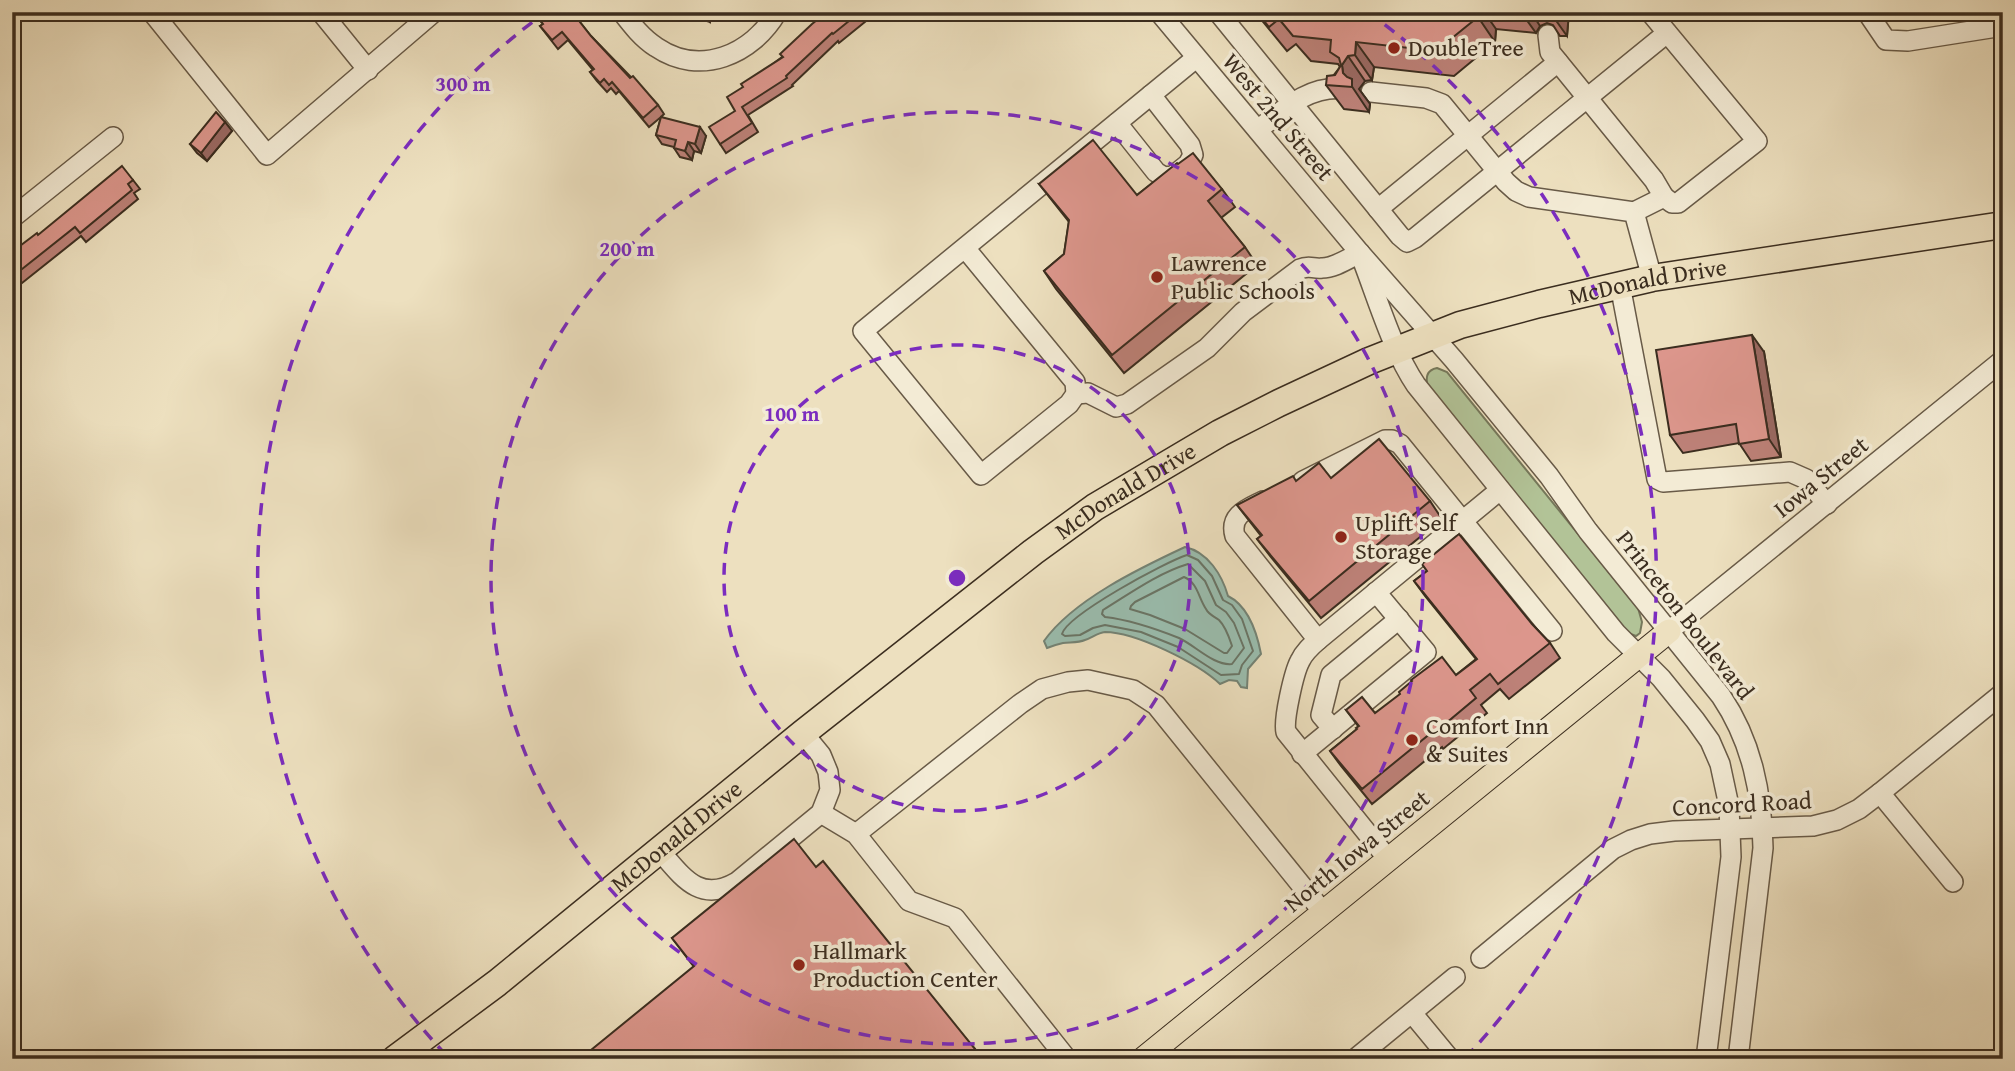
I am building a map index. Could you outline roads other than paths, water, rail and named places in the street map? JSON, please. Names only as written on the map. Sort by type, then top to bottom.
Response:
[{"type":"highway","name":"McDonald Drive","points":[[396,1059],[497,983],[803,733],[1033,552],[1095,507],[1220,433],[1279,403],[1398,350],[1460,326],[1539,304],[1652,278],[2003,225]]},
{"type":"main road","name":"North Iowa Street","points":[[1143,1059],[1669,631]]},
{"type":"street","points":[[152,12],[267,155],[433,12]]},
{"type":"street","points":[[321,12],[368,70]]},
{"type":"street","points":[[622,12],[638,33],[657,48],[698,70],[748,46],[759,37],[777,12]]},
{"type":"street","name":"West 2nd Street","points":[[1159,12],[1360,253],[1434,336]]},
{"type":"street","points":[[1218,12],[1407,242],[1667,33]]},
{"type":"street","points":[[1548,34],[1550,52],[1654,180],[1664,197],[1672,203],[1678,203],[1757,141],[1650,12]]},
{"type":"street","points":[[1867,12],[1886,40],[1908,41],[2003,26]]},
{"type":"street","points":[[965,248],[1074,382],[1076,394],[1069,404],[981,475],[863,331],[1196,58]]},
{"type":"street","points":[[1378,209],[1558,62]]},
{"type":"street","points":[[1258,130],[1292,103],[1315,91],[1346,89]]},
{"type":"street","points":[[1371,92],[1426,98],[1442,104],[1497,171],[1516,191],[1529,197],[1634,212],[1664,197]]},
{"type":"street","points":[[1117,123],[1156,172],[1164,177],[1173,176],[1188,164],[1192,155],[1190,145],[1151,95]]},
{"type":"street","points":[[12,218],[113,137]]},
{"type":"street","points":[[1634,212],[1652,278]]},
{"type":"street","points":[[1076,394],[1088,393],[1116,407],[1127,404],[1208,348],[1243,312],[1300,269],[1308,266],[1322,268],[1360,253]]},
{"type":"street","name":"West 2nd Street","points":[[1360,253],[1398,350]]},
{"type":"street","points":[[1620,285],[1657,479],[1663,482],[1790,472],[1806,479],[1827,503]]},
{"type":"street","name":"Princeton Boulevard","points":[[1434,336],[1549,476],[1588,531],[1721,696],[1742,732],[1757,781],[1763,829],[1761,874],[1738,1059]]},
{"type":"street","points":[[1398,350],[1410,376],[1428,402],[1616,633],[1661,678],[1695,720],[1710,741],[1720,764],[1726,785],[1732,830],[1731,857],[1706,1059]]},
{"type":"street","name":"Iowa Street","points":[[1669,631],[2003,360]]},
{"type":"street","points":[[1318,640],[1235,536],[1234,520],[1247,509],[1385,440],[1400,444],[1552,631]]},
{"type":"street","points":[[1388,859],[1286,732],[1285,720],[1300,660],[1318,640],[1500,490]]},
{"type":"street","points":[[1302,754],[1426,652],[1376,592]]},
{"type":"street","points":[[1333,729],[1321,715],[1331,674],[1399,619]]},
{"type":"street","points":[[856,834],[1042,689],[1088,680],[1133,690],[1156,705],[1323,912]]},
{"type":"street","name":"Concord Road","points":[[1481,958],[1613,849],[1630,840],[1674,831],[1813,826],[1837,820],[1859,809],[2003,692]]},
{"type":"street","points":[[659,850],[682,876],[695,886],[723,890],[737,882],[821,813],[830,790],[828,772],[821,755],[803,733]]},
{"type":"street","points":[[1880,793],[1953,882]]},
{"type":"street","points":[[821,813],[856,834],[909,901],[956,918],[1067,1059]]},
{"type":"street","points":[[1355,1059],[1455,977]]},
{"type":"street","points":[[1412,1013],[1450,1059]]},
{"type":"water","points":[[1185,547],[1207,559],[1222,580],[1228,596],[1241,606],[1250,621],[1261,654],[1248,669],[1247,688],[1241,687],[1237,681],[1229,680],[1220,684],[1197,667],[1166,650],[1118,633],[1105,632],[1082,641],[1047,648],[1044,641],[1089,599],[1128,575]]},
{"type":"place","name":"DoubleTree","points":[[1394,48]]},
{"type":"place","name":"Lawrence Public Schools","points":[[1157,277]]},
{"type":"place","name":"Uplift Self Storage","points":[[1341,537]]},
{"type":"place","name":"Comfort Inn & Suites","points":[[1412,740]]},
{"type":"place","name":"Hallmark Production Center","points":[[799,965]]}]
